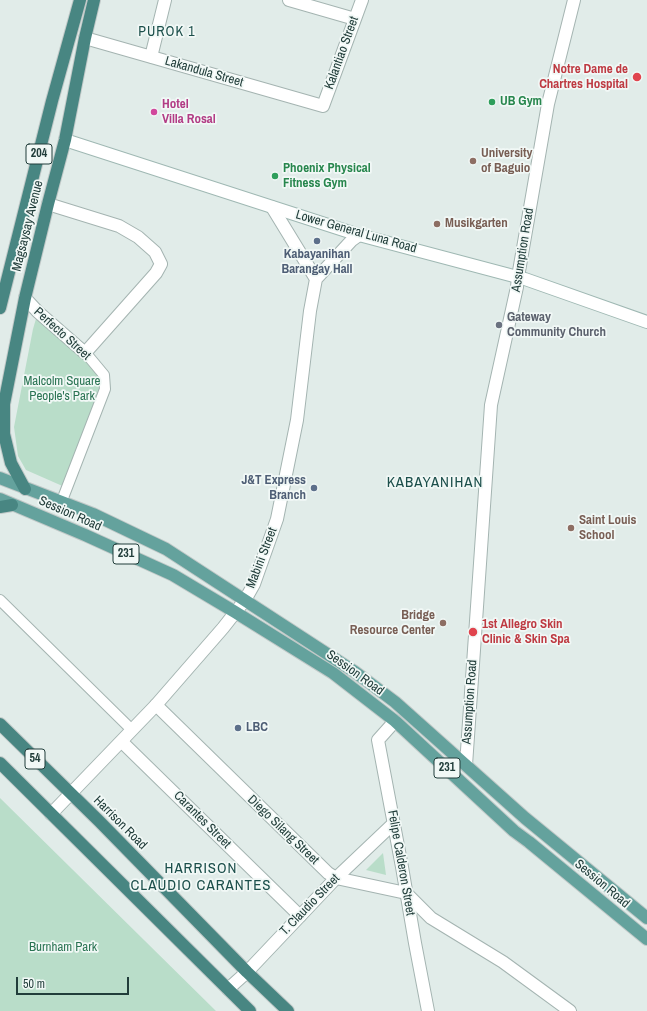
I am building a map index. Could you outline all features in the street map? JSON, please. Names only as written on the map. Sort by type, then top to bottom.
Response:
[{"type":"highway","name":"Magsaysay Avenue","points":[[0,308],[50,109],[80,0]]},
{"type":"highway","name":"Magsaysay Avenue","points":[[25,489],[9,455],[4,434],[2,408],[25,298],[65,140],[94,0]]},
{"type":"highway","points":[[0,507],[12,505]]},
{"type":"highway","name":"Harrison Road","points":[[0,724],[247,972],[288,1011]]},
{"type":"highway","name":"54","points":[[0,763],[250,1011]]},
{"type":"main road","name":"Session Road","points":[[0,478],[61,503],[93,514],[166,549],[355,672],[395,702],[525,818],[647,918]]},
{"type":"main road","name":"Session Road","points":[[0,499],[85,535],[172,575],[333,673],[395,721],[514,831],[647,939]]},
{"type":"street","points":[[152,57],[165,0]]},
{"type":"street","points":[[289,0],[354,19]]},
{"type":"street","name":"Kalantiao Street","points":[[323,106],[362,0]]},
{"type":"street","name":"Assumption Road","points":[[466,765],[491,405],[517,287],[522,278],[548,104],[574,0]]},
{"type":"street","name":"Lakandula Street","points":[[85,38],[323,106]]},
{"type":"street","name":"Lower General Luna Road","points":[[65,140],[359,235],[522,278],[647,322]]},
{"type":"street","points":[[48,204],[119,226],[138,237],[155,252],[161,264],[156,273],[85,353]]},
{"type":"street","points":[[272,207],[316,279],[352,240],[359,235]]},
{"type":"street","name":"Mabini Street","points":[[51,814],[156,705],[245,600],[254,584],[277,519],[297,417],[310,311],[316,279]]},
{"type":"street","name":"Perfecto Street","points":[[25,298],[38,312],[90,357],[104,375],[105,389],[61,503]]},
{"type":"street","points":[[0,514],[12,505]]},
{"type":"street","points":[[0,600],[132,730]]},
{"type":"street","name":"Diego Silang Street","points":[[156,705],[328,873],[336,878],[406,893]]},
{"type":"street","name":"Felipe Calderon Street","points":[[395,721],[378,740],[428,1011]]},
{"type":"street","name":"Carantes Street","points":[[122,742],[300,916]]},
{"type":"street","name":"T. Claudio Street","points":[[228,989],[247,972],[336,878],[394,823]]},
{"type":"street","points":[[406,893],[430,918],[503,962],[570,1011]]},
{"type":"green space","name":"Malcolm Square People's Park","points":[[38,312],[89,357],[105,389],[67,488],[26,470],[18,456],[14,427],[33,329]]},
{"type":"green space","name":"Burnham Park","points":[[0,798],[216,1011],[0,1011]]},
{"type":"green space","points":[[383,853],[386,875],[366,870]]},
{"type":"place","name":"Notre Dame de Chartres Hospital","points":[[637,77]]},
{"type":"place","name":"UB Gym","points":[[492,102]]},
{"type":"place","name":"Hotel Villa Rosal","points":[[154,112]]},
{"type":"place","name":"University of Baguio","points":[[473,161]]},
{"type":"place","name":"Phoenix Physical Fitness Gym","points":[[275,176]]},
{"type":"place","name":"Musikgarten","points":[[437,224]]},
{"type":"place","name":"Kabayanihan Barangay Hall","points":[[317,241]]},
{"type":"place","name":"Gateway Community Church","points":[[499,325]]},
{"type":"place","name":"J&T Express Branch","points":[[314,488]]},
{"type":"place","name":"Saint Louis School","points":[[571,528]]},
{"type":"place","name":"Bridge Resource Center","points":[[443,623]]},
{"type":"place","name":"1st Allegro Skin Clinic & Skin Spa","points":[[473,632]]},
{"type":"place","name":"LBC","points":[[238,728]]},
{"type":"district","name":"PUROK 1","points":[[167,32]]},
{"type":"district","name":"KABAYANIHAN","points":[[435,483]]},
{"type":"district","name":"HARRISON CLAUDIO CARANTES","points":[[201,878]]}]
